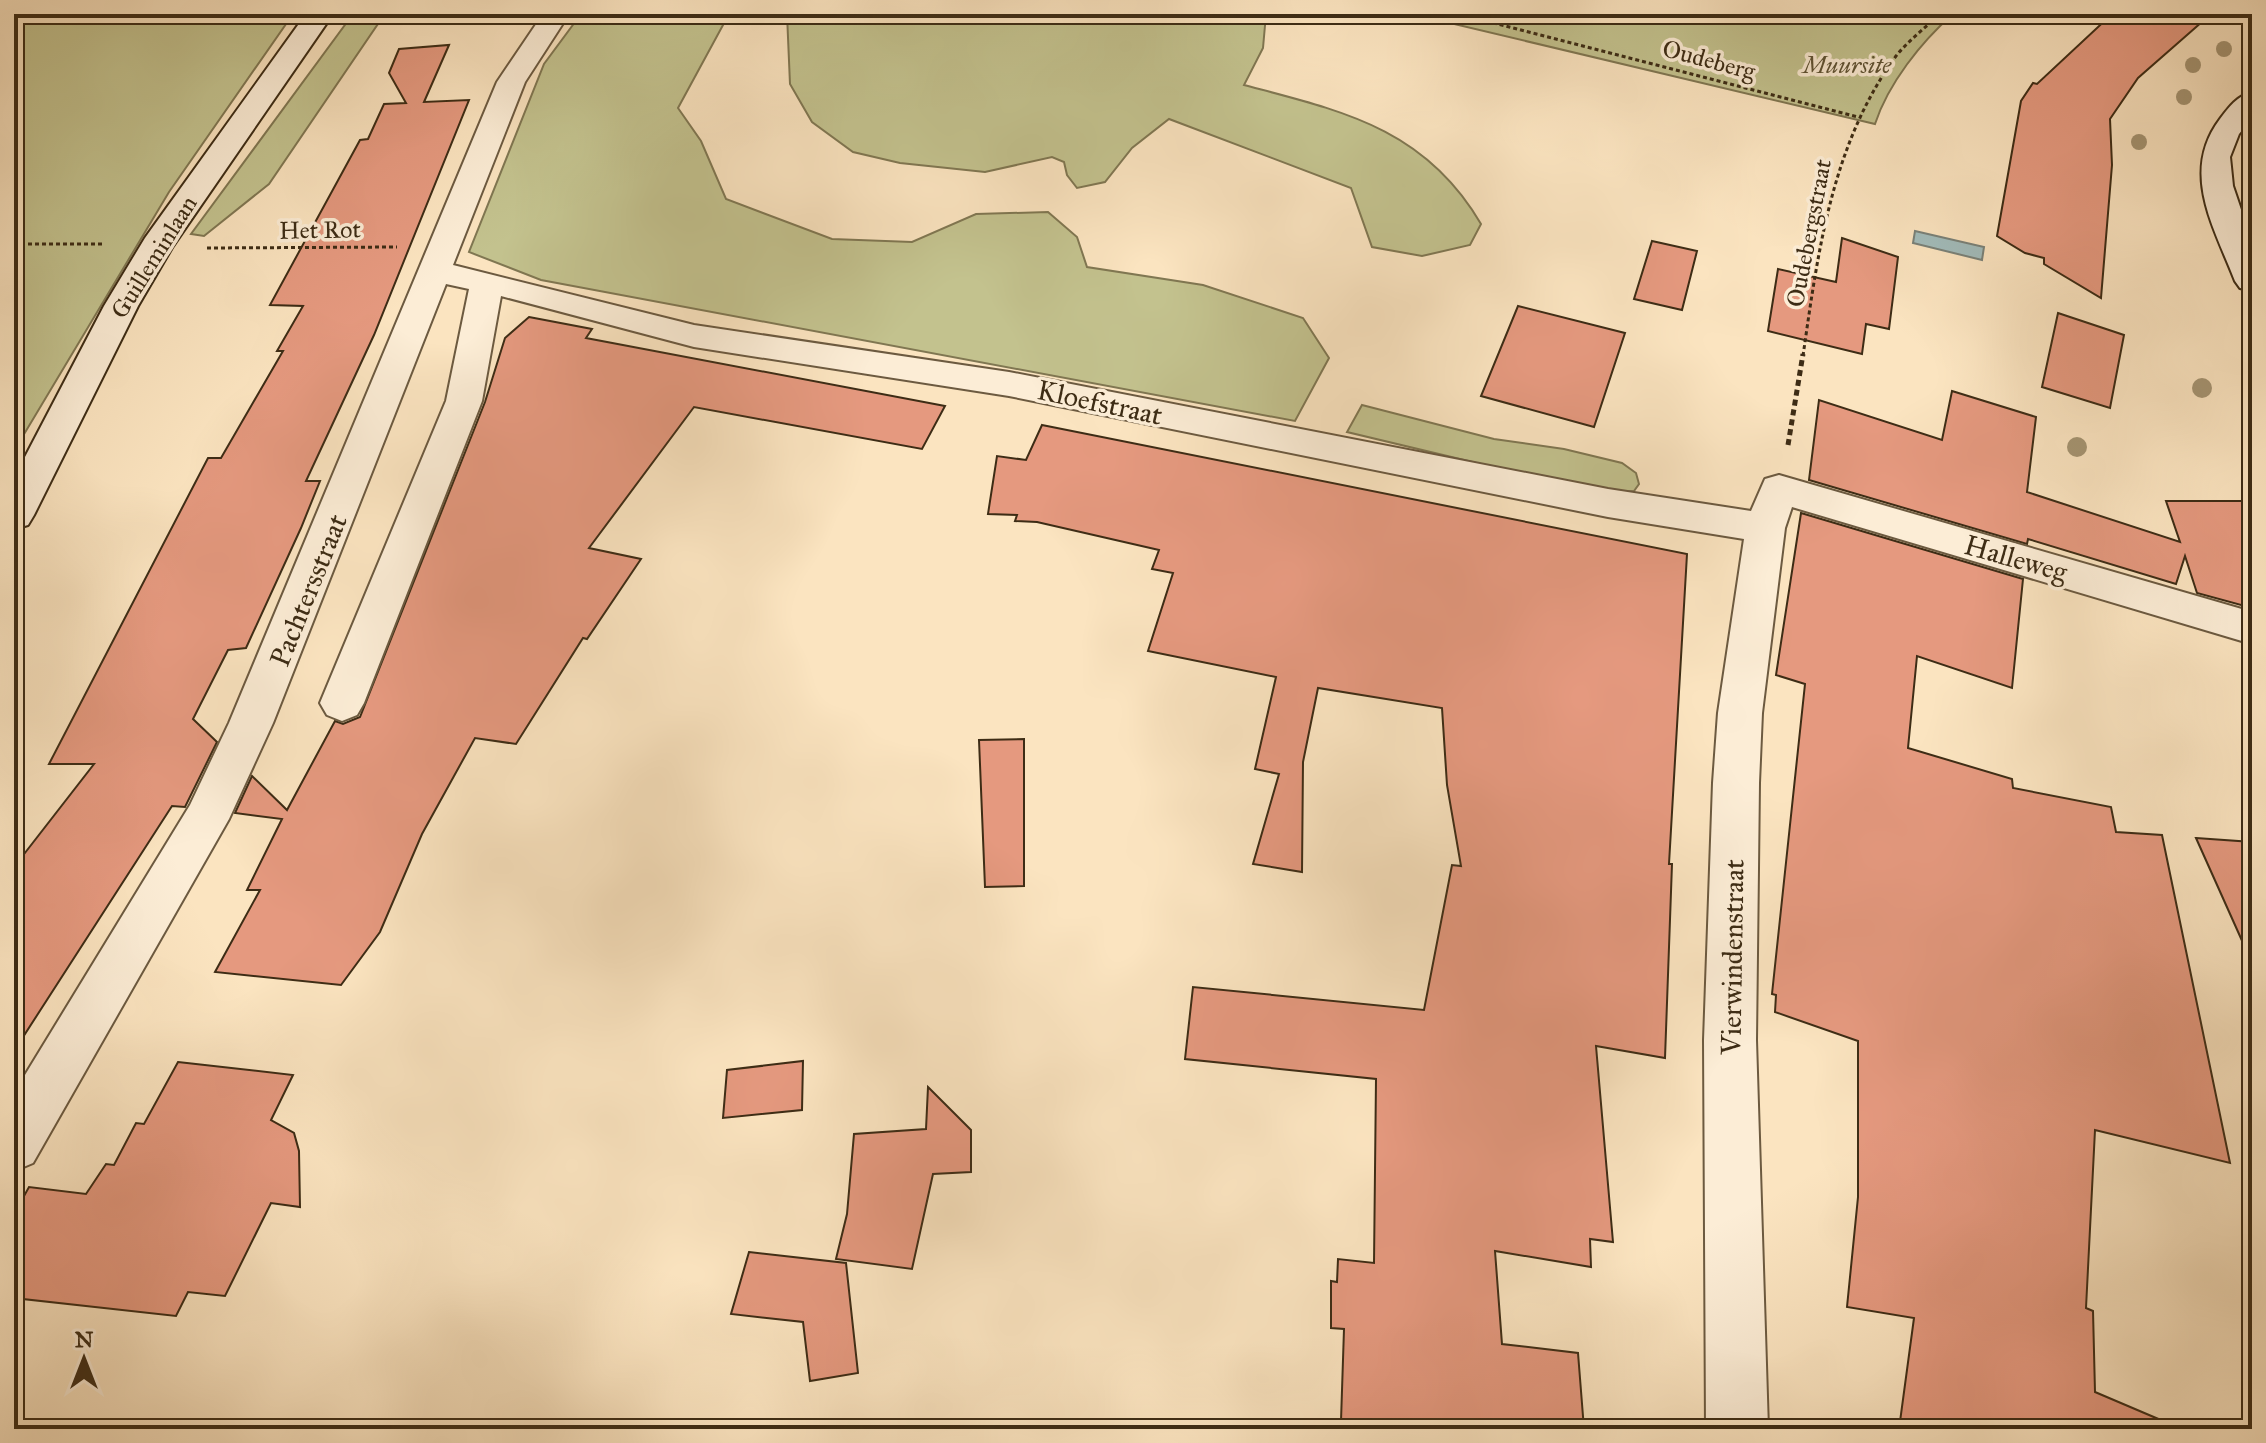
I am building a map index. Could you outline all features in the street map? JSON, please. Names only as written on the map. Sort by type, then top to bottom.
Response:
[{"type":"street","name":"Guilleminlaan","points":[[14,515],[121,306],[157,245],[320,14]]},
{"type":"street","name":"Pachtersstraat","points":[[14,1144],[206,819],[271,681],[511,82],[556,14]]},
{"type":"street","points":[[2252,101],[2236,118],[2215,156],[2224,211],[2252,281]]},
{"type":"street","name":"Kloefstraat","points":[[436,272],[487,282],[694,336],[1009,384],[1608,503],[1772,508]]},
{"type":"street","points":[[342,703],[464,401],[487,282]]},
{"type":"street","name":"Halleweg","points":[[1772,508],[2252,628]]},
{"type":"street","name":"Vierwindenstraat","points":[[1737,1429],[1730,1054],[1736,783],[1741,701],[1772,508]]},
{"type":"path","name":"Oudeberg","points":[[1459,14],[1858,117]]},
{"type":"path","name":"Oudebergstraat","points":[[1772,508],[1799,392],[1832,191],[1858,117],[1895,59],[1940,14]]},
{"type":"path","points":[[14,244],[112,244]]},
{"type":"path","name":"Het Rot","points":[[209,248],[401,246]]},
{"type":"green space","points":[[14,14],[293,14],[169,192],[14,451]]},
{"type":"green space","points":[[353,14],[472,14],[380,21],[269,184],[204,236],[191,234]]},
{"type":"green space","points":[[581,14],[729,14],[678,108],[701,141],[726,199],[832,239],[912,242],[976,214],[1048,212],[1077,237],[1087,267],[1203,285],[1303,318],[1329,358],[1295,421],[541,280],[469,252],[544,64]]},
{"type":"green space","points":[[787,14],[1266,14],[1263,48],[1244,85],[1347,115],[1407,145],[1434,165],[1459,192],[1481,224],[1470,245],[1422,256],[1372,247],[1351,188],[1169,119],[1132,148],[1105,182],[1077,188],[1067,175],[1064,162],[1052,157],[985,172],[900,163],[853,152],[812,122],[790,84]]},
{"type":"green space","name":"Muursite","points":[[1412,14],[1953,14],[1907,64],[1888,94],[1875,124]]},
{"type":"green space","points":[[1362,405],[1494,439],[1564,449],[1622,463],[1636,473],[1639,484],[1634,491],[1606,494],[1347,432]]},
{"type":"water","points":[[1915,231],[1984,247],[1982,260],[1913,243]]},
{"type":"building","points":[[2112,14],[2211,14],[2138,78],[2110,119],[2112,165],[2101,298],[2044,264],[2044,258],[2025,253],[1997,236],[2021,101],[2033,83],[2037,84]]},
{"type":"building","points":[[449,45],[424,102],[469,100],[374,335],[306,481],[320,481],[301,528],[246,648],[228,650],[193,719],[217,742],[185,807],[172,806],[14,1051],[14,867],[94,764],[49,764],[208,458],[221,458],[283,351],[277,351],[303,306],[270,305],[360,140],[368,139],[384,104],[406,103],[389,73],[399,49]]},
{"type":"building","points":[[1842,238],[1898,257],[1889,329],[1866,324],[1862,354],[1768,331],[1778,269],[1836,282]]},
{"type":"building","points":[[1652,241],[1697,251],[1682,310],[1634,299]]},
{"type":"building","points":[[1518,306],[1625,333],[1594,427],[1481,396]]},
{"type":"building","points":[[2058,313],[2124,335],[2110,408],[2042,387]]},
{"type":"building","points":[[529,317],[592,329],[586,338],[945,406],[922,449],[694,407],[589,548],[641,559],[587,639],[583,638],[516,744],[475,738],[422,834],[380,932],[341,985],[215,972],[260,890],[247,890],[282,819],[235,813],[252,776],[287,810],[335,721],[343,724],[360,717],[485,402],[505,338]]},
{"type":"building","points":[[1952,391],[2036,417],[2027,492],[2180,542],[2166,501],[2252,501],[2252,608],[2197,593],[2185,556],[2176,584],[2028,539],[2027,544],[1809,480],[1819,400],[1942,440]]},
{"type":"building","points":[[1042,425],[1687,554],[1669,864],[1672,864],[1665,1058],[1596,1046],[1613,1242],[1590,1239],[1591,1267],[1495,1251],[1502,1344],[1578,1353],[1584,1429],[1389,1429],[1341,1421],[1344,1329],[1331,1328],[1331,1281],[1337,1282],[1338,1259],[1374,1263],[1376,1079],[1185,1059],[1193,987],[1424,1010],[1452,865],[1461,866],[1447,785],[1442,708],[1318,688],[1303,762],[1302,872],[1253,864],[1279,774],[1255,769],[1276,677],[1148,651],[1173,573],[1152,569],[1159,550],[1037,522],[1015,521],[1017,515],[988,514],[997,456],[1026,460]]},
{"type":"building","points":[[1801,513],[2023,579],[2012,688],[1917,656],[1908,748],[2012,779],[2013,788],[2111,807],[2116,832],[2162,835],[2230,1163],[2095,1130],[2086,1308],[2093,1311],[2095,1392],[2182,1429],[1899,1429],[1914,1318],[1847,1307],[1858,1197],[1858,1041],[1775,1012],[1776,995],[1772,994],[1805,684],[1776,675]]},
{"type":"building","points":[[1024,739],[1024,886],[985,887],[979,740]]},
{"type":"building","points":[[2196,838],[2252,842],[2252,963]]},
{"type":"building","points":[[803,1061],[802,1110],[723,1118],[727,1070]]},
{"type":"building","points":[[178,1062],[293,1075],[271,1120],[294,1133],[299,1151],[300,1207],[271,1203],[225,1296],[188,1292],[176,1316],[14,1298],[14,1214],[29,1187],[86,1194],[106,1164],[114,1165],[136,1123],[144,1124]]},
{"type":"building","points":[[928,1087],[971,1130],[971,1172],[933,1174],[912,1269],[836,1259],[847,1214],[854,1134],[926,1129]]},
{"type":"building","points":[[749,1252],[846,1263],[858,1373],[810,1381],[803,1322],[731,1314]]}]
